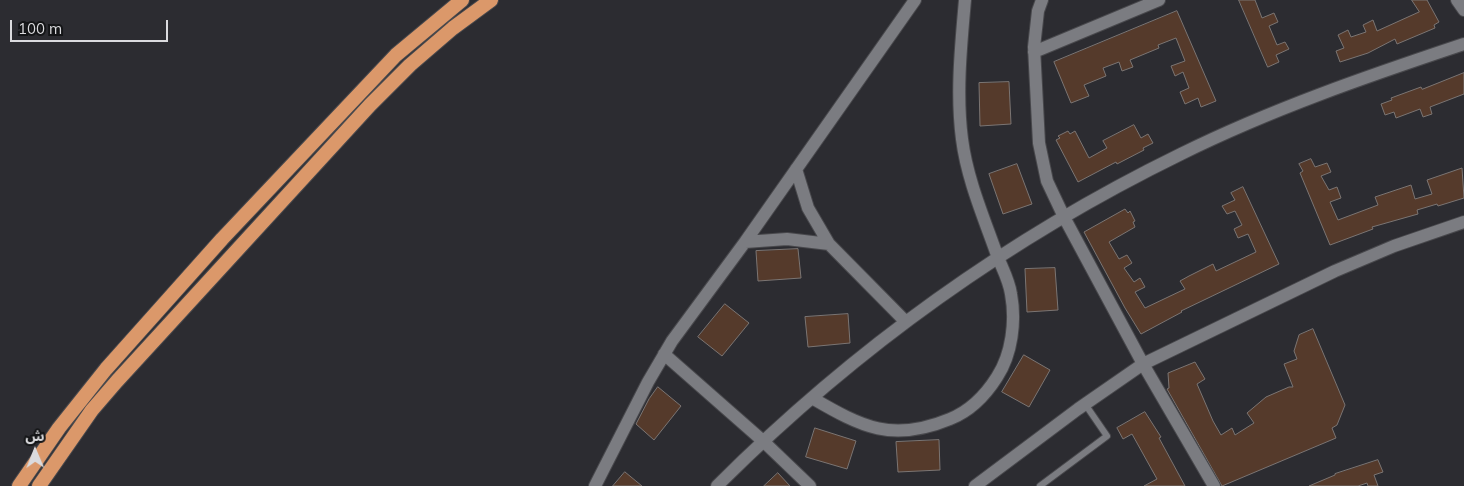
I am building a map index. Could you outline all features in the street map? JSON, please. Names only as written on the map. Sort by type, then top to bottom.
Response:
[{"type":"highway","points":[[19,486],[59,428],[90,388],[216,246],[396,55],[462,0]]},
{"type":"highway","points":[[39,486],[92,410],[363,112],[410,65],[453,28],[491,0]]},
{"type":"street","points":[[595,486],[664,354],[915,0]]},
{"type":"street","points":[[812,398],[853,421],[874,428],[896,431],[918,429],[957,416],[976,403],[991,387],[1003,368],[1014,322],[1012,294],[968,171],[962,140],[960,77],[965,0]]},
{"type":"street","points":[[1042,0],[1038,12],[1034,52],[1039,143],[1047,181],[1142,364],[1214,486]]},
{"type":"street","points":[[1034,52],[1160,0]]},
{"type":"street","points":[[1456,0],[1464,10]]},
{"type":"street","points":[[718,486],[762,441],[836,376],[906,322],[998,256],[1064,217],[1181,154],[1270,114],[1343,86],[1464,44]]},
{"type":"street","points":[[796,168],[808,208],[829,244],[906,322]]},
{"type":"street","points":[[975,486],[1142,364],[1335,272],[1394,246],[1464,222]]},
{"type":"street","points":[[745,242],[787,239],[829,244]]},
{"type":"street","points":[[664,354],[810,486]]},
{"type":"lane","points":[[1040,486],[1107,436],[1085,404]]},
{"type":"building","points":[[1239,0],[1255,0],[1262,18],[1274,13],[1278,22],[1269,26],[1277,45],[1285,42],[1289,49],[1276,55],[1279,62],[1268,67]]},
{"type":"building","points":[[1412,0],[1427,0],[1439,22],[1434,25],[1435,28],[1397,44],[1395,39],[1368,53],[1340,62],[1336,51],[1344,48],[1338,35],[1348,30],[1351,37],[1366,32],[1363,25],[1373,20],[1377,31],[1419,12]]},
{"type":"building","points":[[1177,11],[1216,101],[1201,107],[1198,98],[1185,104],[1180,92],[1189,88],[1183,72],[1175,76],[1171,66],[1185,61],[1176,38],[1158,45],[1159,48],[1130,60],[1133,67],[1122,71],[1119,62],[1103,68],[1106,76],[1084,85],[1089,96],[1071,103],[1054,62]]},
{"type":"building","points":[[1464,73],[1464,94],[1430,107],[1432,114],[1423,117],[1420,109],[1396,118],[1394,112],[1385,115],[1381,104],[1392,100],[1391,98],[1421,87],[1422,89]]},
{"type":"building","points":[[1009,82],[1011,124],[980,126],[979,83]]},
{"type":"building","points":[[1134,125],[1141,138],[1148,134],[1153,143],[1143,148],[1144,150],[1078,182],[1056,140],[1060,138],[1058,136],[1068,131],[1070,134],[1075,131],[1089,158],[1107,148],[1103,141]]},
{"type":"building","points":[[1311,159],[1315,167],[1327,163],[1331,172],[1321,176],[1329,190],[1337,187],[1341,198],[1330,202],[1338,220],[1378,205],[1375,197],[1411,185],[1415,199],[1432,194],[1427,180],[1462,168],[1464,198],[1417,210],[1418,214],[1372,227],[1373,229],[1330,245],[1300,173],[1303,171],[1299,164]]},
{"type":"building","points":[[1017,164],[1032,204],[1003,214],[989,174]]},
{"type":"building","points":[[1243,187],[1279,264],[1181,311],[1141,334],[1084,232],[1125,209],[1128,213],[1130,211],[1135,221],[1133,222],[1135,227],[1109,242],[1119,259],[1127,255],[1132,263],[1124,268],[1134,282],[1140,278],[1145,287],[1135,292],[1145,308],[1185,289],[1180,281],[1189,276],[1213,264],[1216,271],[1256,252],[1248,234],[1238,238],[1234,229],[1242,225],[1235,211],[1227,214],[1222,206],[1235,200],[1231,193]]},
{"type":"building","points":[[798,249],[801,278],[758,281],[756,251]]},
{"type":"building","points":[[1055,268],[1058,310],[1027,312],[1025,269]]},
{"type":"building","points":[[725,304],[749,323],[722,356],[698,337]]},
{"type":"building","points":[[848,314],[850,343],[808,347],[805,317]]},
{"type":"building","points":[[1313,329],[1345,405],[1337,425],[1332,428],[1336,438],[1222,486],[1167,389],[1169,388],[1168,373],[1195,362],[1205,379],[1197,384],[1213,421],[1221,435],[1232,428],[1235,435],[1254,423],[1247,413],[1266,397],[1293,387],[1284,364],[1297,359],[1294,351],[1299,335]]},
{"type":"building","points":[[1024,355],[1050,370],[1029,407],[1002,392]]},
{"type":"building","points":[[658,387],[681,406],[654,440],[636,424],[649,399]]},
{"type":"building","points":[[1145,412],[1161,437],[1159,438],[1185,486],[1144,486],[1157,479],[1132,434],[1123,439],[1117,428]]},
{"type":"building","points":[[815,428],[856,441],[847,469],[806,457]]},
{"type":"building","points":[[939,440],[940,470],[898,472],[896,442]]},
{"type":"building","points":[[1378,460],[1383,472],[1374,475],[1378,486],[1368,486],[1367,483],[1358,486],[1309,486],[1335,474]]},
{"type":"building","points":[[625,472],[642,486],[613,486]]},
{"type":"building","points":[[778,473],[790,486],[764,486]]}]
